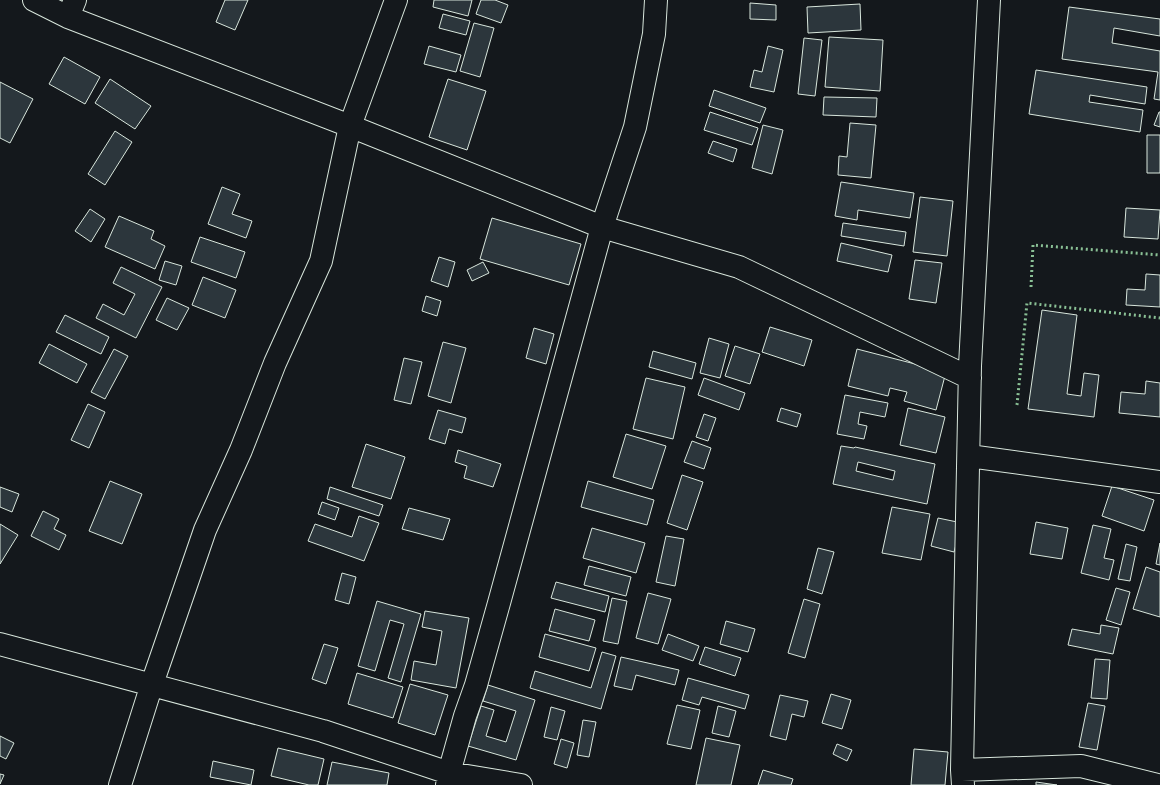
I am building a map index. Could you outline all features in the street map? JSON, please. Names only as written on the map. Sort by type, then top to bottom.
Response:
[{"type":"street","points":[[34,0],[72,9],[350,126],[602,227],[739,267],[970,378]]},
{"type":"street","points":[[120,785],[152,684],[204,530],[241,450],[275,362],[321,261],[350,126],[396,0]]},
{"type":"street","points":[[448,779],[465,716],[495,618],[602,227],[635,127],[654,34],[656,0]]},
{"type":"street","points":[[989,0],[970,378],[963,778],[1081,766],[1158,785]]},
{"type":"street","points":[[968,456],[1160,482]]},
{"type":"street","points":[[0,644],[322,731],[448,779],[522,785]]},
{"type":"building","points":[[225,0],[248,0],[235,30],[216,22]]},
{"type":"building","points":[[434,0],[472,0],[468,16],[433,7]]},
{"type":"building","points":[[481,0],[495,0],[508,5],[501,23],[476,14]]},
{"type":"building","points":[[750,3],[776,5],[776,20],[750,19]]},
{"type":"building","points":[[860,4],[861,30],[808,33],[807,7]]},
{"type":"building","points":[[1069,7],[1160,19],[1160,36],[1114,28],[1112,43],[1160,51],[1160,100],[1154,99],[1158,72],[1062,59]]},
{"type":"building","points":[[443,14],[470,21],[466,35],[439,28]]},
{"type":"building","points":[[474,23],[494,28],[480,77],[460,71]]},
{"type":"building","points":[[829,37],[883,40],[880,91],[825,87]]},
{"type":"building","points":[[804,38],[822,40],[815,96],[798,94]]},
{"type":"building","points":[[429,46],[461,55],[456,72],[424,64]]},
{"type":"building","points":[[768,46],[783,50],[774,92],[750,87],[754,70],[762,72]]},
{"type":"building","points":[[64,57],[100,77],[85,104],[49,84]]},
{"type":"building","points":[[1036,70],[1147,87],[1145,104],[1090,95],[1089,102],[1143,110],[1140,132],[1029,114]]},
{"type":"building","points":[[110,79],[151,106],[135,129],[95,103]]},
{"type":"building","points":[[448,79],[486,91],[467,150],[429,137]]},
{"type":"building","points":[[0,82],[33,99],[10,143],[0,138]]},
{"type":"building","points":[[714,90],[766,108],[760,123],[709,106]]},
{"type":"building","points":[[824,97],[877,98],[876,117],[823,115]]},
{"type":"building","points":[[710,112],[758,128],[752,145],[704,130]]},
{"type":"building","points":[[1160,112],[1160,127],[1154,125]]},
{"type":"building","points":[[850,123],[876,125],[871,178],[838,175],[839,156],[847,157]]},
{"type":"building","points":[[763,125],[783,130],[772,174],[752,168]]},
{"type":"building","points":[[115,131],[132,142],[105,185],[88,174]]},
{"type":"building","points":[[1147,135],[1160,135],[1160,173],[1147,173]]},
{"type":"building","points":[[713,141],[737,149],[733,162],[708,153]]},
{"type":"building","points":[[841,182],[914,193],[910,218],[858,210],[857,220],[835,216]]},
{"type":"building","points":[[222,187],[240,194],[232,214],[252,221],[246,238],[208,224]]},
{"type":"building","points":[[920,197],[953,201],[947,256],[913,252]]},
{"type":"building","points":[[1126,208],[1160,210],[1158,239],[1124,237]]},
{"type":"building","points":[[90,209],[105,219],[91,242],[75,231]]},
{"type":"building","points":[[119,216],[154,231],[151,239],[165,246],[155,269],[105,247]]},
{"type":"building","points":[[492,218],[581,244],[569,285],[480,259]]},
{"type":"building","points":[[843,223],[906,232],[904,246],[841,236]]},
{"type":"building","points":[[200,237],[245,252],[236,278],[191,262]]},
{"type":"building","points":[[841,243],[892,255],[888,272],[837,261]]},
{"type":"building","points":[[439,257],[455,262],[448,287],[431,281]]},
{"type":"building","points":[[915,260],[942,263],[936,303],[909,299]]},
{"type":"building","points":[[165,261],[182,266],[176,285],[159,280]]},
{"type":"building","points":[[483,262],[489,273],[472,281],[467,270]]},
{"type":"building","points":[[121,267],[162,287],[136,338],[96,318],[103,304],[124,315],[135,294],[113,283]]},
{"type":"building","points":[[1146,274],[1160,275],[1160,307],[1126,305],[1127,289],[1145,290]]},
{"type":"building","points":[[203,277],[236,290],[225,318],[192,305]]},
{"type":"building","points":[[426,296],[441,301],[437,316],[422,311]]},
{"type":"building","points":[[167,298],[189,308],[177,330],[156,320]]},
{"type":"building","points":[[1042,310],[1077,315],[1067,394],[1081,396],[1084,373],[1099,375],[1094,417],[1028,409]]},
{"type":"building","points":[[65,315],[109,337],[101,354],[56,332]]},
{"type":"building","points":[[770,327],[812,340],[804,366],[762,352]]},
{"type":"building","points":[[534,328],[554,334],[546,364],[526,358]]},
{"type":"building","points":[[709,338],[729,344],[720,378],[700,373]]},
{"type":"building","points":[[443,342],[466,348],[451,403],[428,396]]},
{"type":"building","points":[[49,344],[87,364],[77,383],[39,363]]},
{"type":"building","points":[[735,346],[760,354],[750,384],[725,376]]},
{"type":"building","points":[[114,349],[128,356],[105,399],[91,392]]},
{"type":"building","points":[[857,349],[946,372],[936,410],[904,401],[907,392],[890,388],[888,396],[848,386]]},
{"type":"building","points":[[653,351],[696,363],[692,379],[649,367]]},
{"type":"building","points":[[404,358],[422,362],[411,404],[394,400]]},
{"type":"building","points":[[646,378],[685,387],[673,439],[633,429]]},
{"type":"building","points":[[704,378],[745,393],[739,410],[698,395]]},
{"type":"building","points":[[1146,381],[1160,383],[1160,417],[1119,413],[1121,392],[1145,394]]},
{"type":"building","points":[[845,395],[888,403],[885,417],[860,412],[858,424],[867,426],[864,439],[837,434]]},
{"type":"building","points":[[88,404],[105,412],[89,448],[71,440]]},
{"type":"building","points":[[781,408],[801,414],[797,427],[777,421]]},
{"type":"building","points":[[908,408],[945,417],[936,453],[900,445]]},
{"type":"building","points":[[438,410],[466,418],[462,433],[449,429],[445,444],[429,439]]},
{"type":"building","points":[[704,414],[716,418],[708,441],[696,437]]},
{"type":"building","points":[[626,434],[666,446],[652,489],[613,477]]},
{"type":"building","points":[[692,441],[711,448],[704,469],[684,462]]},
{"type":"building","points":[[366,444],[405,457],[391,499],[352,487]]},
{"type":"building","points":[[841,446],[855,447],[935,464],[927,504],[833,484]],"holes":[[[858,462],[895,471],[893,480],[856,471]]]},
{"type":"building","points":[[458,450],[501,464],[493,487],[464,478],[467,466],[455,462]]},
{"type":"building","points":[[682,475],[703,482],[687,530],[667,523]]},
{"type":"building","points":[[110,481],[142,494],[122,544],[89,531]]},
{"type":"building","points":[[588,481],[654,500],[647,525],[581,507]]},
{"type":"building","points":[[1112,486],[1154,500],[1144,531],[1102,516]]},
{"type":"building","points":[[0,487],[19,494],[12,512],[0,507]]},
{"type":"building","points":[[330,487],[383,505],[379,516],[327,499]]},
{"type":"building","points":[[322,502],[339,508],[335,520],[318,514]]},
{"type":"building","points":[[892,507],[930,514],[921,560],[882,553]]},
{"type":"building","points":[[409,508],[450,519],[443,540],[402,529]]},
{"type":"building","points":[[43,511],[59,519],[54,529],[66,535],[59,550],[31,536]]},
{"type":"building","points":[[359,516],[379,523],[364,561],[308,541],[315,524],[352,537]]},
{"type":"building","points":[[938,518],[962,523],[954,552],[931,546]]},
{"type":"building","points":[[1036,522],[1068,528],[1062,559],[1030,554]]},
{"type":"building","points":[[0,524],[18,535],[0,564]]},
{"type":"building","points":[[1093,525],[1111,529],[1104,558],[1114,560],[1109,580],[1081,573]]},
{"type":"building","points":[[592,528],[645,543],[636,573],[583,558]]},
{"type":"building","points":[[666,536],[684,539],[675,586],[656,582]]},
{"type":"building","points":[[1160,543],[1160,565],[1156,564]]},
{"type":"building","points":[[1126,544],[1137,547],[1130,581],[1118,579]]},
{"type":"building","points":[[818,548],[834,552],[822,594],[807,589]]},
{"type":"building","points":[[589,566],[631,577],[626,596],[584,585]]},
{"type":"building","points":[[1146,567],[1160,572],[1160,617],[1133,609]]},
{"type":"building","points":[[342,573],[356,577],[349,604],[335,600]]},
{"type":"building","points":[[556,582],[609,596],[605,612],[551,598]]},
{"type":"building","points":[[1116,588],[1130,592],[1121,625],[1106,620]]},
{"type":"building","points":[[648,593],[671,599],[658,644],[636,638]]},
{"type":"building","points":[[612,598],[627,601],[618,644],[603,641]]},
{"type":"building","points":[[804,599],[820,604],[805,658],[788,653]]},
{"type":"building","points":[[377,601],[421,614],[401,682],[388,678],[404,624],[390,620],[375,671],[358,666]]},
{"type":"building","points":[[555,609],[595,620],[589,641],[549,631]]},
{"type":"building","points":[[425,611],[469,618],[456,688],[411,680],[414,661],[436,665],[442,631],[422,627]]},
{"type":"building","points":[[726,621],[755,629],[748,652],[720,644]]},
{"type":"building","points":[[1101,625],[1119,628],[1113,654],[1068,645],[1072,629],[1100,634]]},
{"type":"building","points":[[545,634],[596,648],[589,671],[539,657]]},
{"type":"building","points":[[668,634],[699,646],[693,661],[662,650]]},
{"type":"building","points":[[324,644],[338,648],[326,684],[312,679]]},
{"type":"building","points":[[705,647],[741,658],[735,676],[699,664]]},
{"type":"building","points":[[602,652],[616,656],[601,709],[530,688],[535,671],[591,688]]},
{"type":"building","points":[[621,657],[679,670],[675,685],[636,675],[632,690],[614,686]]},
{"type":"building","points":[[1095,659],[1110,660],[1107,699],[1091,698]]},
{"type":"building","points":[[357,673],[403,687],[393,718],[348,704]]},
{"type":"building","points":[[688,678],[749,695],[745,709],[702,697],[699,705],[682,700]]},
{"type":"building","points":[[410,684],[448,695],[435,735],[398,723]]},
{"type":"building","points":[[488,685],[535,700],[516,760],[468,746],[481,706],[494,710],[486,736],[506,742],[516,711],[483,701]]},
{"type":"building","points":[[831,694],[851,700],[842,729],[822,723]]},
{"type":"building","points":[[780,695],[808,701],[804,717],[792,714],[786,740],[770,736]]},
{"type":"building","points":[[1088,703],[1105,706],[1097,750],[1079,747]]},
{"type":"building","points":[[677,705],[700,710],[691,749],[667,744]]},
{"type":"building","points":[[718,706],[736,711],[729,737],[712,733]]},
{"type":"building","points":[[551,707],[565,711],[557,740],[544,737]]},
{"type":"building","points":[[583,720],[596,722],[589,757],[577,755]]},
{"type":"building","points":[[0,736],[14,743],[6,759],[0,756]]},
{"type":"building","points":[[706,738],[740,745],[731,785],[696,785]]},
{"type":"building","points":[[561,739],[574,743],[567,768],[554,764]]},
{"type":"building","points":[[837,744],[852,750],[847,761],[833,754]]},
{"type":"building","points":[[278,748],[324,759],[318,785],[309,785],[271,776]]},
{"type":"building","points":[[914,749],[948,752],[945,785],[911,785]]},
{"type":"building","points":[[213,761],[254,770],[251,785],[210,777]]},
{"type":"building","points":[[332,762],[389,773],[387,785],[327,785]]},
{"type":"building","points":[[763,770],[793,779],[791,785],[758,785]]},
{"type":"building","points":[[0,774],[4,775],[0,784]]},
{"type":"building","points":[[1036,782],[1057,785],[1036,785]]},
{"type":"hedge","points":[[1031,287],[1033,245],[1160,255]]},
{"type":"hedge","points":[[1017,405],[1027,303],[1160,318]]}]
